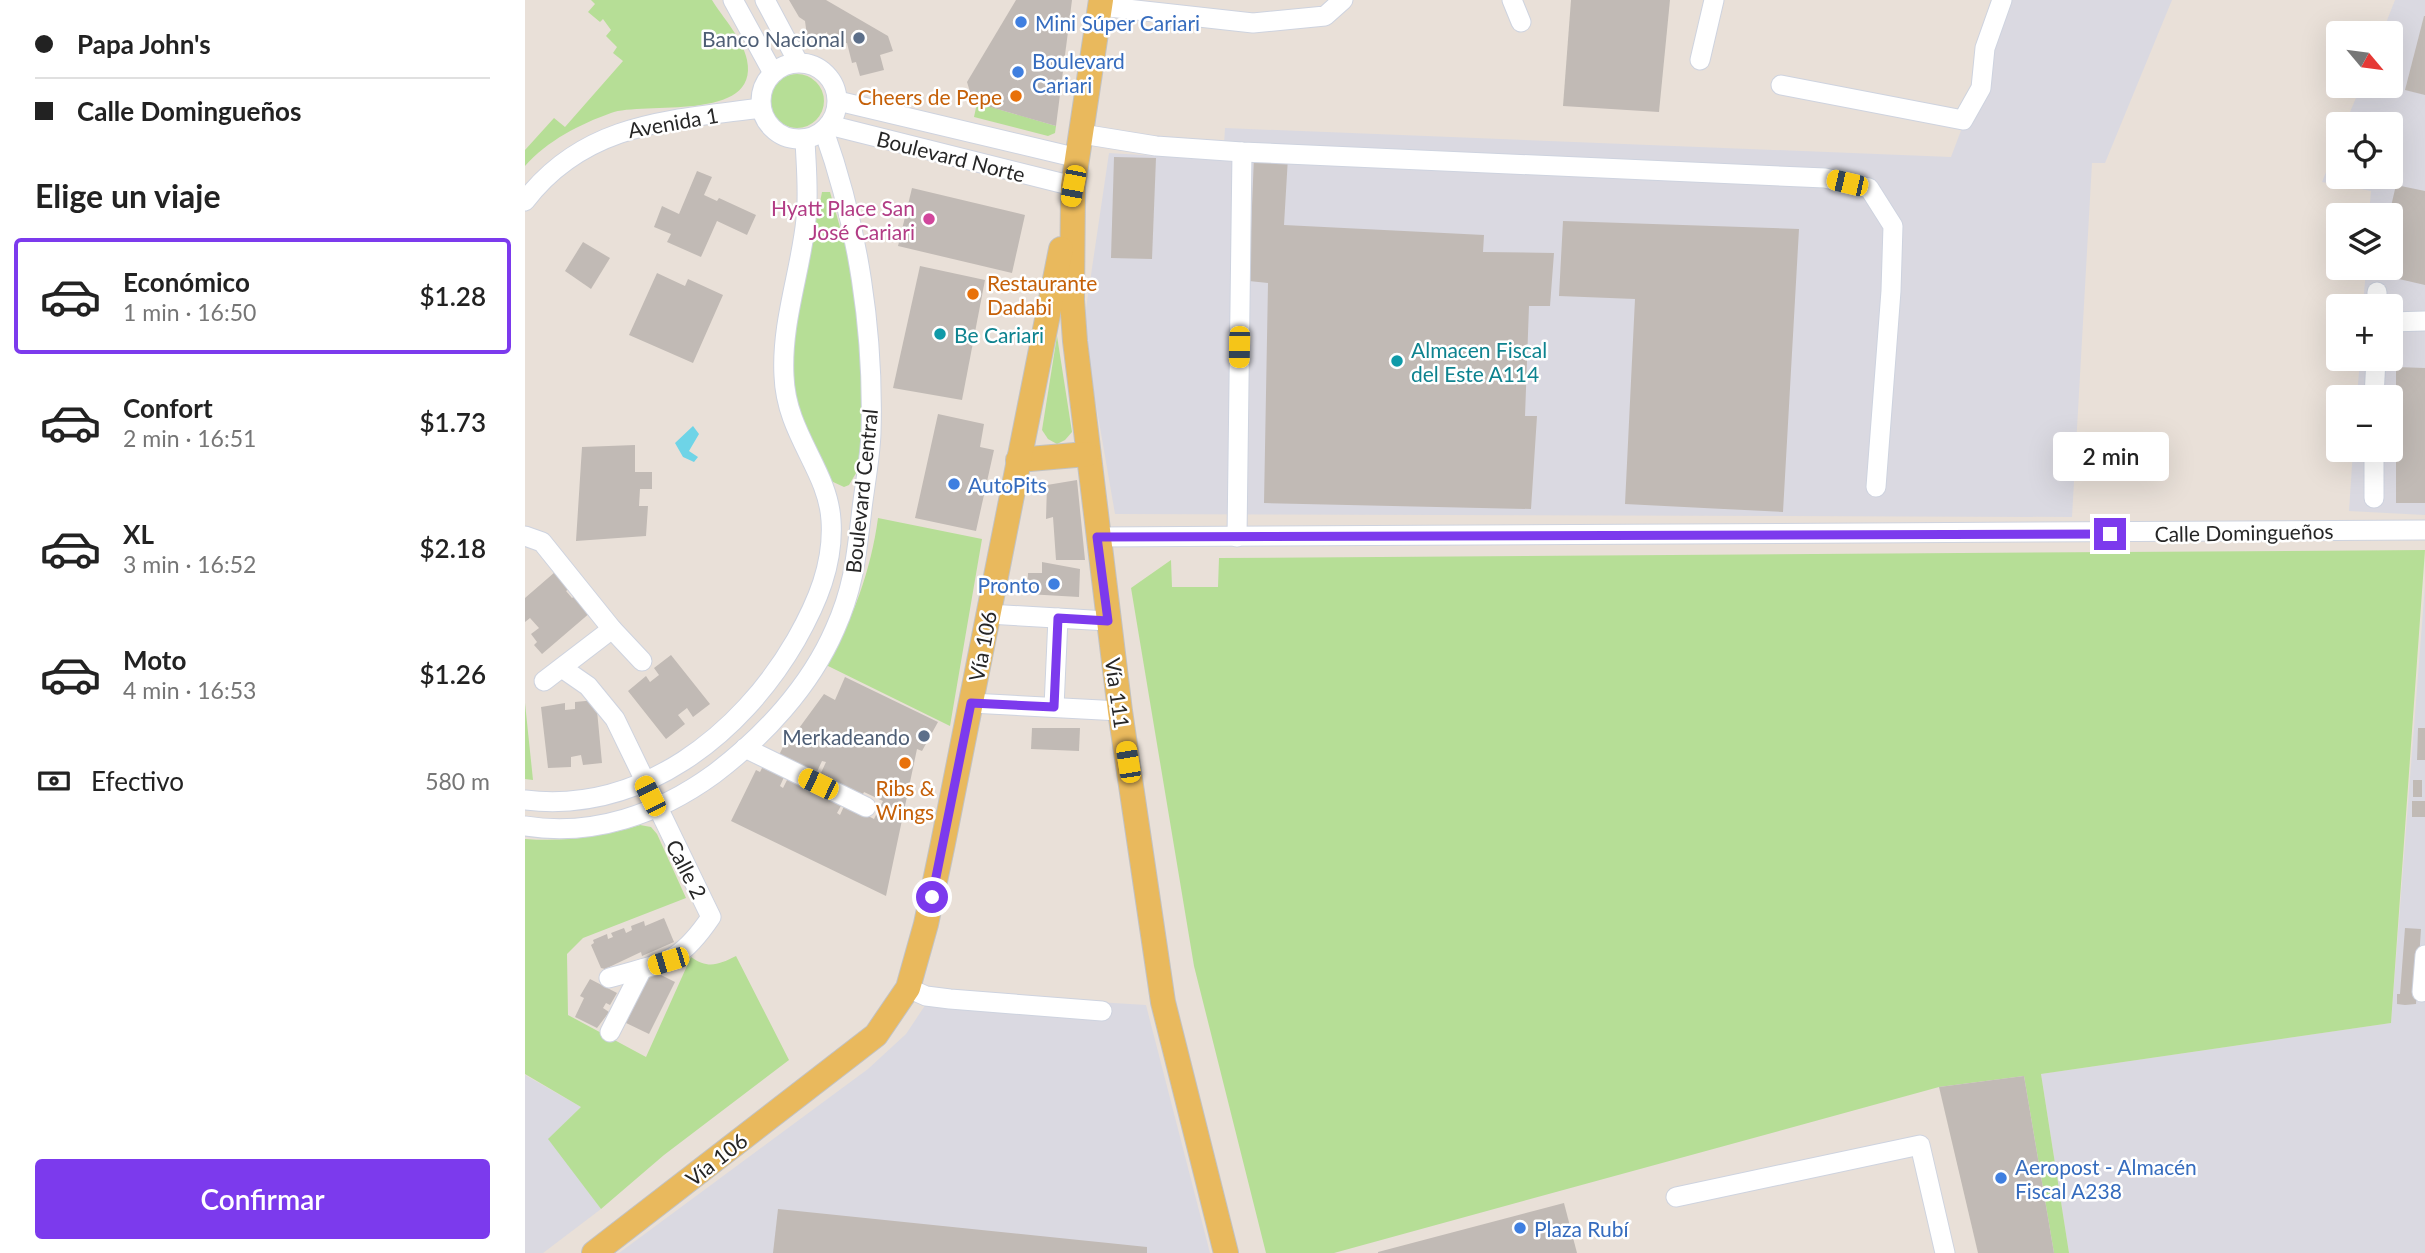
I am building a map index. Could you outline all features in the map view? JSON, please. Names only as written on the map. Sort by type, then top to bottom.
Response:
[{"type":"main road","name":"Vía 111","points":[[1100,3],[1073,186],[1072,300],[1087,454],[1120,711],[1163,1002],[1226,1253]]},
{"type":"main road","name":"Vía 106","points":[[594,1253],[876,1035],[908,988],[926,924],[1073,186]]},
{"type":"main road","points":[[1018,460],[1087,454]]},
{"type":"street","points":[[733,0],[773,73]]},
{"type":"street","points":[[765,0],[798,62],[823,71],[831,79],[838,101],[827,128],[805,139],[782,136],[765,119],[761,108],[761,95],[773,73],[798,62]]},
{"type":"street","points":[[1100,3],[1155,6],[1254,23],[1325,16],[1343,0]]},
{"type":"street","points":[[1512,0],[1521,22]]},
{"type":"street","points":[[1700,60],[1714,0]]},
{"type":"street","points":[[1781,85],[1945,119],[1963,120],[1981,88],[1985,48],[2002,0]]},
{"type":"street","name":"Boulevard Norte","points":[[838,101],[1078,158]]},
{"type":"street","name":"Avenida 1","points":[[525,201],[563,162],[616,132],[652,123],[761,108]]},
{"type":"street","name":"Boulevard Norte","points":[[827,128],[1073,186]]},
{"type":"street","name":"Boulevard Central","points":[[525,826],[562,829],[595,826],[657,809],[705,780],[745,748],[794,696],[834,633],[854,580],[871,434],[865,301],[856,246],[827,128]]},
{"type":"street","points":[[1082,134],[1156,146],[1242,152],[1825,178],[1869,187],[1893,226],[1891,291],[1876,487]]},
{"type":"street","name":"Boulevard Central","points":[[525,800],[555,801],[601,796],[643,782],[682,763],[738,717],[771,680],[818,598],[831,550],[831,519],[822,482],[789,411],[784,374],[789,313],[806,220],[805,139]]},
{"type":"street","points":[[1237,537],[1242,152]]},
{"type":"street","points":[[2403,321],[2425,321]]},
{"type":"street","points":[[2374,462],[2374,498]]},
{"type":"street","points":[[831,519],[860,518]]},
{"type":"street","name":"Calle Domingueños","points":[[1097,537],[1644,537],[2425,530]]},
{"type":"street","points":[[525,536],[543,542],[612,629],[642,661]]},
{"type":"street","points":[[988,614],[1108,621]]},
{"type":"street","points":[[1054,707],[1058,618]]},
{"type":"street","points":[[544,681],[612,629]]},
{"type":"street","name":"Calle 2","points":[[562,668],[588,686],[615,719],[643,782],[711,918],[684,952],[642,969]]},
{"type":"street","points":[[971,703],[1120,711]]},
{"type":"street","points":[[745,748],[866,807]]},
{"type":"street","points":[[2422,992],[2425,955]]},
{"type":"street","points":[[609,978],[642,969]]},
{"type":"street","points":[[610,1032],[642,969]]},
{"type":"street","points":[[908,988],[926,996],[950,999],[1102,1011]]},
{"type":"street","points":[[1676,1197],[1920,1144],[1945,1253]]},
{"type":"shaded area","points":[[2010,0],[2172,0],[2105,163],[2092,163],[2072,517],[1115,514],[1083,329],[1109,153],[1223,160],[1225,128],[1951,157]]},
{"type":"shaded area","points":[[2395,0],[2425,0],[2425,515],[2349,511],[2352,462],[2403,462],[2403,385],[2358,385],[2359,371],[2403,371],[2403,294],[2364,294],[2365,280],[2403,280],[2403,203],[2370,203],[2371,191],[2360,189],[2403,189],[2403,112],[2350,112],[2356,98],[2403,98],[2403,21],[2387,21]]},
{"type":"shaded area","points":[[2425,585],[2425,1253],[2069,1253],[2041,1074],[2391,1023]]},
{"type":"shaded area","points":[[934,992],[1146,1005],[1210,1253],[619,1253],[868,1069],[906,1034]]},
{"type":"shaded area","points":[[525,1075],[581,1107],[549,1139],[601,1209],[543,1253],[525,1253]]},
{"type":"green space","points":[[591,0],[712,0],[745,52],[746,80],[736,93],[718,101],[696,106],[627,110],[599,117],[554,141],[525,166],[525,150],[554,118],[565,127],[623,61],[613,53],[617,47],[606,36],[611,30],[603,19],[600,22],[588,12],[595,4]]},
{"type":"green space","points":[[797,74],[816,82],[824,101],[816,120],[797,128],[778,120],[770,101],[778,82]]},
{"type":"green space","points":[[977,103],[1056,126],[1055,133],[1048,136],[974,117]]},
{"type":"green space","points":[[822,192],[830,192],[853,273],[867,424],[859,468],[849,485],[844,487],[831,481],[809,437],[800,414],[792,370],[796,320]]},
{"type":"green space","points":[[1057,336],[1072,432],[1057,444],[1048,439],[1042,430]]},
{"type":"green space","points":[[878,518],[982,539],[950,726],[826,665],[845,630],[859,594],[871,557]]},
{"type":"green space","points":[[2425,550],[2391,1023],[2041,1074],[2069,1253],[2054,1253],[2024,1076],[1939,1087],[1334,1253],[1266,1253],[1194,966],[1131,588],[1171,560],[1172,587],[1218,587],[1219,558]]},
{"type":"green space","points":[[525,703],[533,780],[525,779]]},
{"type":"green space","points":[[640,825],[651,827],[657,834],[686,898],[583,938],[567,954],[568,1015],[646,1057],[691,957],[713,964],[736,956],[789,1060],[664,1155],[601,1209],[548,1139],[581,1107],[525,1074],[525,839],[583,838]]},
{"type":"water","points":[[693,426],[699,434],[689,451],[698,457],[694,462],[683,457],[675,443]]},
{"type":"building","name":"Banco Nacional","points":[[789,0],[826,0],[888,36],[893,51],[880,55],[884,70],[860,76],[856,62],[852,63],[847,43],[830,47],[827,32],[818,40],[807,36],[805,21],[799,17]]},
{"type":"building","name":"Boulevard Cariari","points":[[1016,0],[1072,0],[1056,126],[973,102],[967,82]]},
{"type":"building","points":[[1571,0],[1670,0],[1659,112],[1563,106]]},
{"type":"building","points":[[2425,16],[2425,95],[2405,90]]},
{"type":"building","name":"Almacen Fiscal del Este A114","points":[[1254,156],[1288,157],[1284,225],[1484,235],[1483,252],[1554,253],[1550,306],[1529,306],[1525,416],[1537,416],[1531,509],[1264,503],[1268,283],[1249,281]]},
{"type":"building","points":[[1114,157],[1156,158],[1152,259],[1111,258]]},
{"type":"building","points":[[697,171],[712,177],[704,195],[717,201],[719,198],[756,215],[747,235],[717,221],[701,257],[667,242],[671,234],[654,227],[662,206],[679,214]]},
{"type":"building","points":[[2403,186],[2425,191],[2425,285],[2403,280],[2403,203],[2392,203],[2395,189],[2403,189]]},
{"type":"building","name":"Be Cariari","points":[[912,188],[1025,215],[1012,273],[898,246]]},
{"type":"building","points":[[1563,221],[1799,229],[1783,512],[1625,504],[1635,299],[1559,296]]},
{"type":"building","points":[[583,242],[610,258],[591,289],[565,271]]},
{"type":"building","name":"Be Cariari","points":[[920,266],[985,280],[962,400],[893,388]]},
{"type":"building","points":[[657,273],[685,286],[688,279],[723,295],[693,363],[629,335]]},
{"type":"building","points":[[2403,367],[2425,368],[2425,503],[2396,503],[2396,462],[2403,462],[2403,385],[2396,385],[2396,371],[2403,371]]},
{"type":"building","name":"AutoPits","points":[[938,414],[984,424],[980,447],[994,450],[976,531],[915,518]]},
{"type":"building","points":[[635,445],[635,472],[652,472],[652,489],[640,489],[639,506],[648,506],[646,536],[576,541],[582,447]]},
{"type":"building","points":[[1077,480],[1085,560],[1056,560],[1053,517],[1046,519],[1047,485]]},
{"type":"building","name":"Pronto","points":[[1042,562],[1080,569],[1079,597],[1027,594],[1028,573],[1042,573]]},
{"type":"building","points":[[555,572],[569,589],[566,591],[572,598],[576,595],[591,612],[542,654],[534,645],[537,642],[531,634],[539,628],[530,618],[525,622],[525,598]]},
{"type":"building","points":[[671,655],[710,704],[693,717],[687,708],[678,715],[685,724],[666,739],[628,691],[646,676],[650,682],[659,675],[654,668]]},
{"type":"building","points":[[845,677],[938,722],[922,751],[917,749],[886,896],[731,821],[756,770],[760,772],[763,766],[784,777],[780,786],[783,788],[788,778],[842,804],[837,813],[840,815],[845,804],[874,819],[883,801],[864,792],[862,796],[820,775],[826,762],[822,761],[816,774],[779,755],[787,739],[796,744],[799,738],[794,735],[824,694],[835,700]]},
{"type":"building","points":[[596,700],[602,763],[583,765],[581,755],[571,757],[571,767],[548,768],[541,707],[565,703],[565,710],[575,709],[575,702]]},
{"type":"building","points":[[1032,728],[1080,728],[1079,751],[1031,749]]},
{"type":"building","points":[[2418,728],[2425,728],[2425,760],[2417,760]]},
{"type":"building","points":[[2413,780],[2422,780],[2422,797],[2413,797]]},
{"type":"building","points":[[2412,801],[2425,801],[2425,817],[2412,817]]},
{"type":"building","points":[[664,918],[674,942],[642,956],[641,952],[605,969],[601,968],[591,945],[593,940],[607,934],[608,939],[613,937],[611,933],[624,928],[626,933],[632,930],[631,926],[644,921],[645,926]]},
{"type":"building","points":[[2405,928],[2421,929],[2416,1004],[2405,1005],[2397,1004],[2397,994],[2400,994]]},
{"type":"building","points":[[649,969],[675,982],[649,1034],[624,1022]]},
{"type":"building","points":[[590,979],[617,993],[610,1005],[606,1003],[603,1008],[609,1012],[597,1028],[575,1017],[584,998],[580,996]]},
{"type":"building","name":"Aeropost - Almacén Fiscal A238","points":[[2024,1076],[2054,1253],[1978,1253],[1939,1087]]},
{"type":"building","name":"Plaza Rubí","points":[[1564,1203],[1577,1253],[1378,1253],[1378,1252]]},
{"type":"building","points":[[778,1209],[1147,1247],[1147,1253],[773,1253]]},
{"type":"place","name":"Mini Súper Cariari","points":[[1021,22]]},
{"type":"place","name":"Banco Nacional","points":[[859,38]]},
{"type":"place","name":"Boulevard Cariari","points":[[1018,72]]},
{"type":"place","name":"Cheers de Pepe","points":[[1016,96]]},
{"type":"place","name":"Hyatt Place San José Cariari","points":[[929,219]]},
{"type":"place","name":"Restaurante Dadabi","points":[[973,294]]},
{"type":"place","name":"Be Cariari","points":[[940,334]]},
{"type":"place","name":"Almacen Fiscal del Este A114","points":[[1397,361]]},
{"type":"place","name":"AutoPits","points":[[954,484]]},
{"type":"place","name":"Pronto","points":[[1054,584]]},
{"type":"place","name":"Merkadeando","points":[[924,736]]},
{"type":"place","name":"Ribs & Wings","points":[[905,763]]},
{"type":"place","name":"Aeropost - Almacén Fiscal A238","points":[[2001,1178]]},
{"type":"place","name":"Plaza Rubí","points":[[1520,1228]]},
{"type":"route","points":[[932,897],[971,703],[1054,707],[1058,618],[1108,621],[1097,537],[2110,534]]}]
